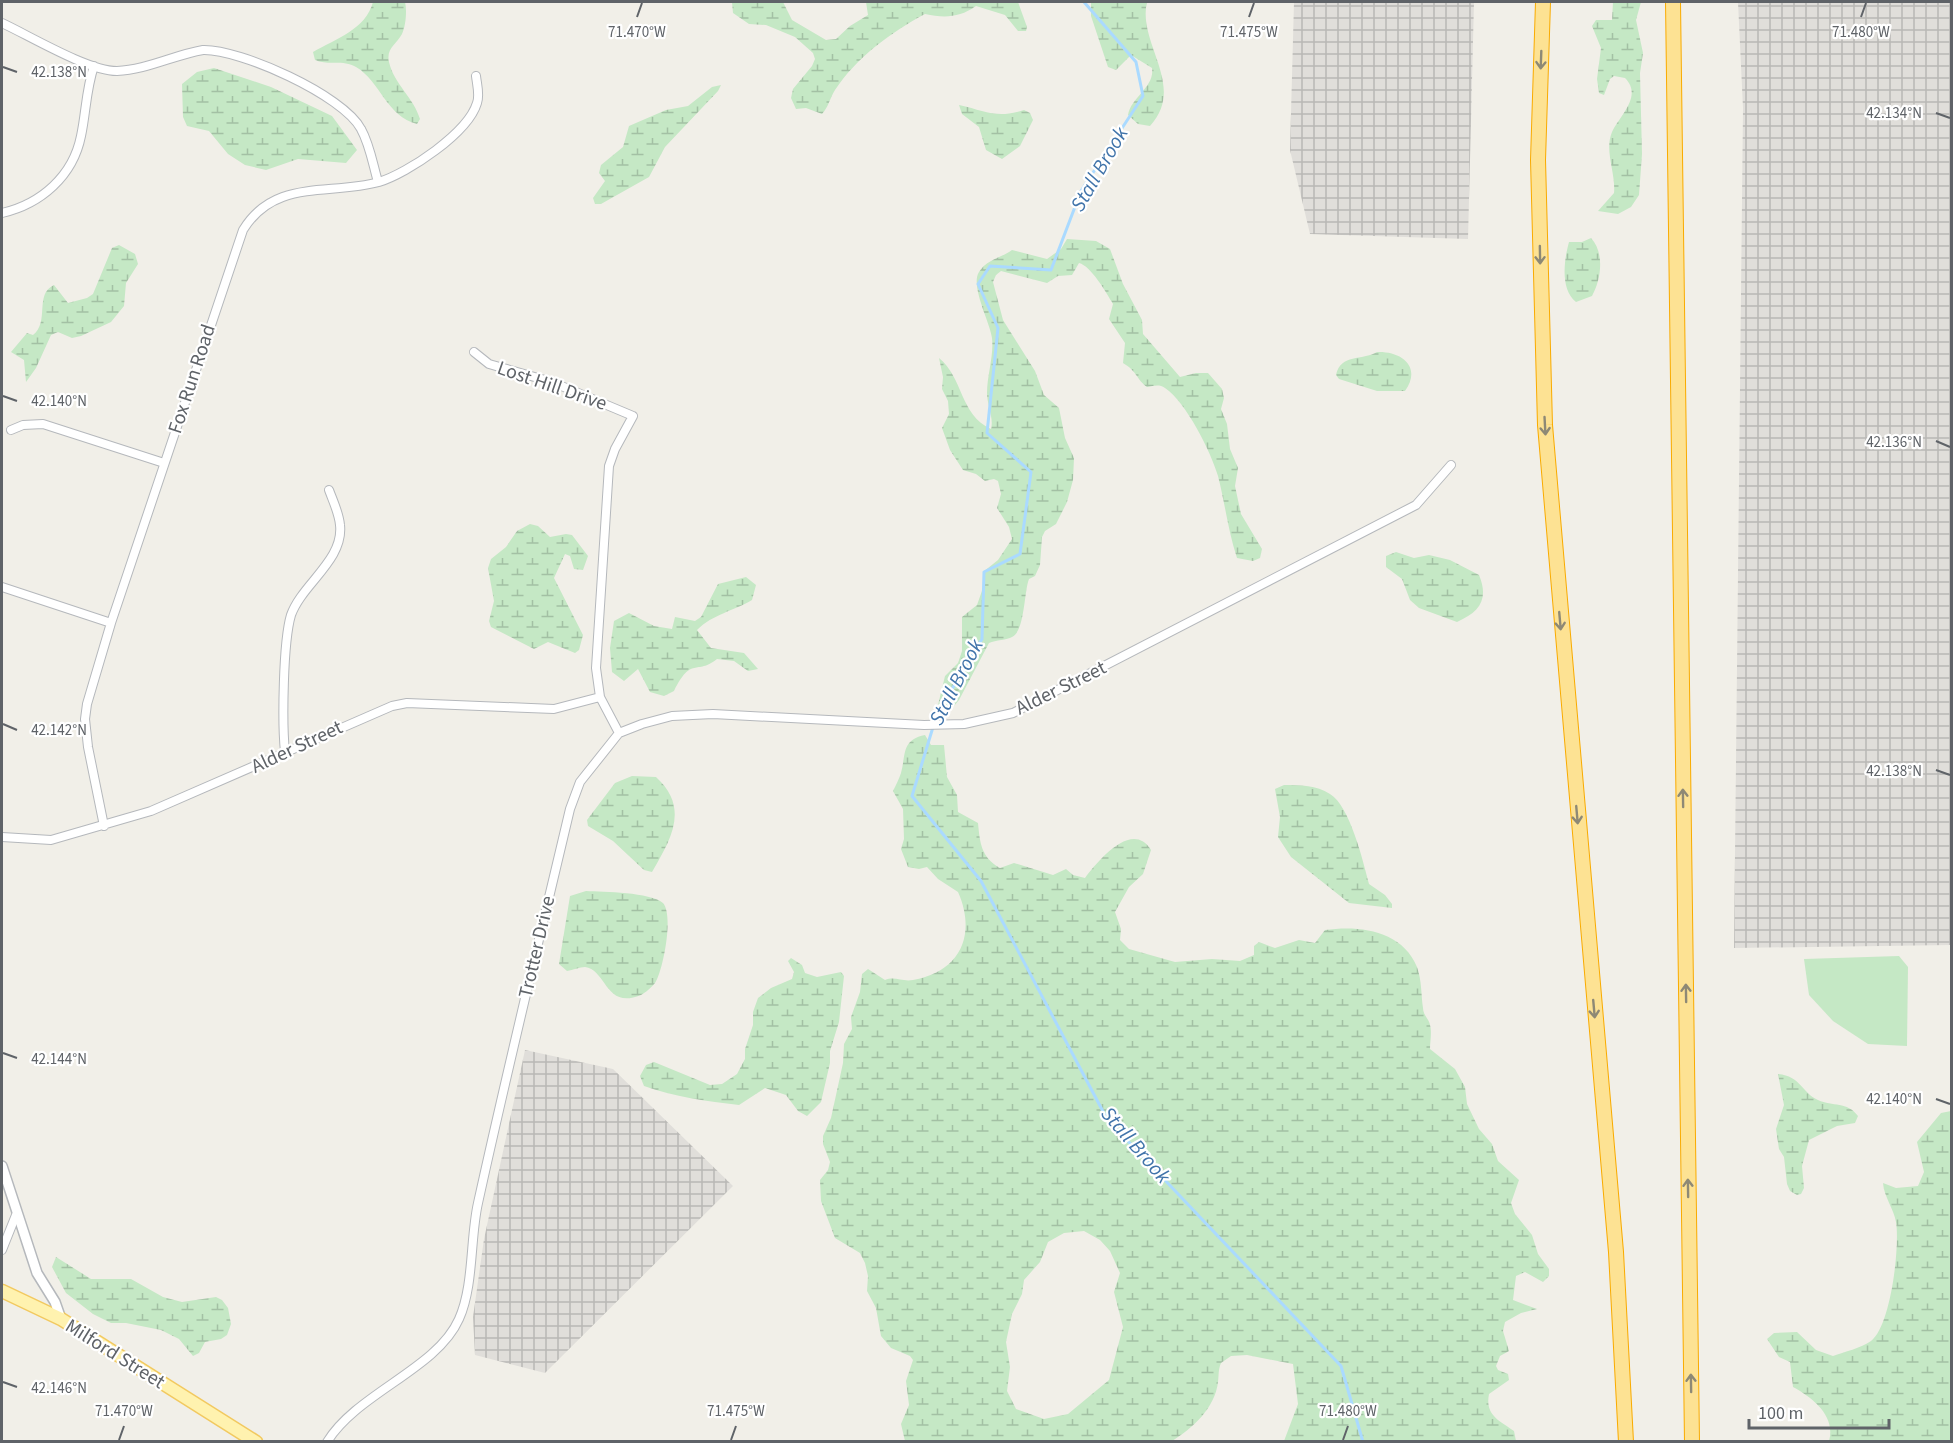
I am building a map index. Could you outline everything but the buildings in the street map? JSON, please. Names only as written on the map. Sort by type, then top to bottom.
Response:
[{"type":"highway","points":[[1543,2],[1539,195],[1546,436],[1619,1286],[1626,1442]]},
{"type":"highway","points":[[1673,2],[1692,1442]]},
{"type":"main road","name":"Milford Street","points":[[2,1291],[61,1319],[256,1442]]},
{"type":"street","points":[[2,23],[106,70],[130,69],[203,50],[236,55],[334,100],[361,128],[378,182]]},
{"type":"street","points":[[2,213],[33,201],[63,176],[71,164],[82,135],[86,99],[94,66]]},
{"type":"street","name":"Fox Run Road","points":[[104,826],[85,719],[90,693],[231,257],[250,218],[260,207],[285,195],[378,182],[415,164],[443,145],[461,127],[477,103],[476,76]]},
{"type":"street","name":"Lost Hill Drive","points":[[474,352],[489,364],[552,382],[633,416],[615,449],[609,466],[596,668],[600,697]]},
{"type":"street","points":[[11,430],[23,425],[43,424],[164,463]]},
{"type":"street","name":"Alder Street","points":[[619,733],[672,716],[713,714],[939,725],[964,724],[1012,713],[1064,689],[1416,505],[1451,465]]},
{"type":"street","points":[[285,752],[283,727],[290,618],[299,596],[328,561],[339,538],[340,526],[329,490]]},
{"type":"street","points":[[2,587],[111,623]]},
{"type":"street","points":[[600,697],[619,733]]},
{"type":"street","name":"Alder Street","points":[[2,837],[51,840],[151,811],[364,716],[407,703],[554,709],[600,697]]},
{"type":"street","name":"Trotter Drive","points":[[327,1442],[333,1432],[358,1408],[431,1352],[451,1333],[460,1318],[477,1206],[570,809],[580,782],[619,733]]},
{"type":"street","points":[[2,1166],[16,1215],[37,1273],[55,1302],[61,1319]]},
{"type":"street","points":[[2,1250],[16,1215]]},
{"type":"shaded area","points":[[1294,2],[1474,2],[1468,239],[1310,234],[1290,150]]},
{"type":"shaded area","points":[[1738,2],[1951,2],[1951,945],[1734,948],[1743,108]]},
{"type":"shaded area","points":[[525,1050],[613,1069],[733,1186],[545,1373],[475,1355],[473,1317],[484,1239]]},
{"type":"green space","points":[[373,2],[405,2],[406,18],[403,31],[388,57],[395,77],[417,111],[420,119],[417,124],[398,114],[364,73],[356,67],[346,63],[325,63],[315,60],[313,52],[357,26],[364,19]]},
{"type":"green space","points":[[732,2],[783,2],[792,20],[826,40],[836,39],[850,26],[868,15],[866,2],[1018,2],[1027,27],[1026,31],[1018,31],[1005,15],[976,6],[964,13],[951,16],[925,14],[899,29],[864,56],[835,90],[822,114],[806,108],[796,109],[791,98],[793,89],[812,66],[815,59],[813,53],[795,37],[766,25],[749,24],[733,13]]},
{"type":"green space","points":[[1091,2],[1147,2],[1148,33],[1159,64],[1164,96],[1160,111],[1150,126],[1138,124],[1128,115],[1133,103],[1150,81],[1152,68],[1131,55],[1116,70],[1108,67],[1091,16]]},
{"type":"green space","points":[[1613,2],[1641,2],[1636,20],[1643,53],[1640,73],[1642,154],[1639,195],[1631,207],[1618,214],[1598,211],[1614,193],[1610,139],[1631,99],[1632,92],[1625,78],[1614,76],[1610,79],[1604,95],[1599,93],[1597,79],[1601,48],[1592,26],[1596,20],[1612,20]]},
{"type":"green space","points":[[214,68],[271,87],[332,116],[357,150],[346,163],[298,159],[266,170],[245,165],[228,154],[209,131],[187,126],[183,117],[182,84],[197,72]]},
{"type":"green space","points":[[721,85],[665,147],[649,177],[601,204],[595,204],[593,198],[605,181],[599,173],[601,165],[623,147],[629,126],[666,110],[688,106],[712,87]]},
{"type":"green space","points":[[959,105],[998,114],[1024,110],[1030,113],[1033,120],[1020,146],[1002,159],[986,150],[979,127],[962,114]]},
{"type":"green space","points":[[1591,238],[1600,259],[1598,282],[1592,296],[1576,302],[1567,290],[1565,282],[1567,249],[1569,242],[1582,242]]},
{"type":"green space","points":[[1067,239],[1096,241],[1110,249],[1123,284],[1142,320],[1143,334],[1180,377],[1208,373],[1222,389],[1224,398],[1221,409],[1227,424],[1230,449],[1238,468],[1235,486],[1241,514],[1262,549],[1260,558],[1253,561],[1237,558],[1218,476],[1204,441],[1173,395],[1161,386],[1147,387],[1132,369],[1123,363],[1125,343],[1109,319],[1113,304],[1093,274],[1079,263],[1072,275],[1058,276],[1047,283],[1001,271],[993,282],[1003,320],[1035,371],[1044,395],[1059,408],[1065,438],[1074,458],[1073,480],[1067,502],[1056,524],[1045,531],[1042,537],[1040,565],[1035,576],[1029,579],[1022,619],[1016,633],[1010,638],[989,643],[959,700],[954,706],[943,709],[938,705],[945,676],[958,663],[962,651],[962,617],[977,605],[983,588],[983,572],[998,560],[1012,539],[1009,527],[997,508],[1001,494],[998,481],[994,479],[985,481],[976,474],[963,470],[950,450],[942,428],[949,414],[948,401],[942,389],[943,377],[939,358],[953,375],[973,415],[991,429],[992,420],[987,393],[992,338],[977,286],[979,272],[990,262],[1012,250],[1047,259],[1061,249]]},
{"type":"green space","points":[[119,245],[135,254],[138,264],[126,283],[124,306],[111,322],[81,336],[72,338],[58,332],[51,335],[36,368],[26,382],[24,360],[11,352],[27,333],[33,335],[38,329],[41,323],[43,301],[48,289],[54,285],[68,303],[87,298],[93,294],[112,248]]},
{"type":"green space","points":[[1377,352],[1394,354],[1407,362],[1411,375],[1405,391],[1377,391],[1339,379],[1336,375],[1342,363],[1347,360]]},
{"type":"green space","points":[[530,524],[538,526],[550,537],[572,535],[588,556],[583,570],[574,569],[570,556],[565,554],[554,578],[583,635],[579,650],[575,653],[548,642],[534,649],[491,627],[489,621],[494,601],[488,568],[491,559],[506,547],[517,531]]},
{"type":"green space","points":[[1396,552],[1414,558],[1429,555],[1450,560],[1479,575],[1483,591],[1477,609],[1457,622],[1419,608],[1410,600],[1402,579],[1386,567],[1386,556]]},
{"type":"green space","points":[[746,577],[756,585],[752,600],[717,616],[697,630],[711,648],[744,653],[758,669],[748,671],[734,661],[717,659],[685,673],[674,691],[664,696],[650,692],[638,669],[624,681],[612,672],[610,648],[614,621],[629,613],[654,626],[672,629],[675,617],[695,621],[701,617],[718,584]]},
{"type":"green space","points":[[925,735],[931,745],[944,745],[947,777],[957,795],[958,812],[978,823],[985,854],[1000,868],[1014,863],[1053,875],[1066,869],[1073,875],[1085,878],[1106,854],[1125,841],[1134,839],[1143,842],[1151,850],[1143,874],[1129,887],[1115,912],[1121,929],[1120,940],[1129,949],[1175,962],[1212,959],[1240,961],[1254,955],[1254,946],[1259,942],[1275,948],[1299,940],[1315,943],[1325,930],[1352,928],[1390,938],[1410,955],[1419,972],[1423,1010],[1430,1025],[1430,1049],[1455,1069],[1465,1087],[1467,1104],[1479,1129],[1492,1144],[1498,1161],[1519,1180],[1511,1203],[1515,1214],[1532,1235],[1538,1254],[1549,1269],[1549,1276],[1543,1282],[1525,1272],[1516,1276],[1513,1300],[1537,1309],[1521,1313],[1505,1322],[1503,1331],[1509,1351],[1500,1356],[1496,1366],[1498,1370],[1508,1374],[1509,1380],[1489,1394],[1491,1412],[1514,1431],[1516,1441],[1284,1441],[1298,1404],[1293,1364],[1247,1355],[1231,1356],[1221,1363],[1216,1391],[1208,1409],[1188,1430],[1172,1441],[905,1441],[901,1424],[909,1405],[906,1381],[913,1360],[910,1356],[891,1348],[881,1336],[876,1308],[867,1291],[868,1276],[865,1263],[860,1253],[835,1238],[821,1201],[820,1180],[828,1170],[830,1162],[823,1144],[823,1136],[831,1118],[843,1063],[844,1044],[852,1029],[851,1017],[860,992],[862,974],[868,969],[885,980],[913,980],[929,976],[943,969],[953,960],[965,937],[966,923],[958,892],[938,879],[927,867],[919,869],[908,867],[901,849],[904,839],[903,809],[893,791],[901,773],[908,744],[917,737]],"holes":[[[1084,1231],[1100,1240],[1110,1251],[1120,1273],[1114,1292],[1123,1327],[1109,1380],[1068,1414],[1044,1419],[1016,1409],[1007,1391],[1010,1367],[1006,1342],[1012,1314],[1022,1294],[1024,1280],[1040,1262],[1048,1242],[1064,1233]]]},
{"type":"green space","points":[[632,776],[656,777],[672,800],[675,812],[671,836],[652,872],[644,870],[613,841],[588,826],[587,820],[615,783]]},
{"type":"green space","points":[[1284,785],[1314,787],[1325,791],[1337,800],[1355,835],[1369,884],[1385,895],[1392,904],[1392,908],[1349,903],[1291,857],[1278,837],[1280,817],[1275,789]]},
{"type":"green space","points":[[586,891],[638,895],[657,899],[663,903],[668,919],[664,956],[655,983],[641,995],[629,998],[620,997],[613,994],[592,970],[585,967],[567,971],[559,964],[570,896]]},
{"type":"green space","points":[[1899,956],[1908,967],[1907,1046],[1868,1044],[1833,1021],[1809,995],[1804,959]]},
{"type":"green space","points":[[791,958],[802,965],[805,973],[817,977],[841,972],[844,976],[839,1022],[830,1051],[830,1063],[821,1102],[807,1116],[798,1111],[786,1095],[765,1088],[739,1105],[679,1096],[644,1086],[640,1076],[646,1065],[654,1062],[710,1085],[722,1084],[737,1074],[745,1059],[745,1049],[753,1025],[753,1012],[758,998],[771,988],[792,979],[794,972],[788,961]]},
{"type":"green space","points":[[1778,1074],[1786,1075],[1797,1081],[1818,1100],[1849,1108],[1858,1116],[1855,1123],[1837,1126],[1809,1140],[1802,1166],[1804,1188],[1801,1194],[1797,1195],[1790,1191],[1787,1184],[1784,1157],[1779,1149],[1776,1129],[1784,1105]]},
{"type":"green space","points":[[1951,1111],[1951,1441],[1829,1441],[1830,1432],[1826,1416],[1815,1402],[1793,1387],[1790,1362],[1779,1357],[1767,1339],[1774,1333],[1797,1332],[1816,1350],[1833,1356],[1871,1341],[1878,1333],[1889,1303],[1897,1249],[1896,1222],[1883,1183],[1896,1188],[1918,1186],[1924,1172],[1917,1142],[1941,1113]]},
{"type":"green space","points":[[56,1257],[91,1279],[131,1279],[163,1297],[182,1302],[216,1297],[222,1300],[228,1308],[231,1324],[227,1335],[221,1339],[205,1342],[199,1353],[193,1356],[179,1339],[161,1330],[126,1323],[111,1323],[93,1314],[66,1293],[52,1267]]},
{"type":"waterway","name":"Stall Brook","points":[[1084,2],[1136,62],[1143,96],[1081,191],[1051,270],[990,266],[978,284],[998,328],[987,433],[1031,472],[1020,554],[984,572],[982,639],[937,714],[912,796],[981,881],[1107,1119],[1341,1366],[1363,1442]]}]
